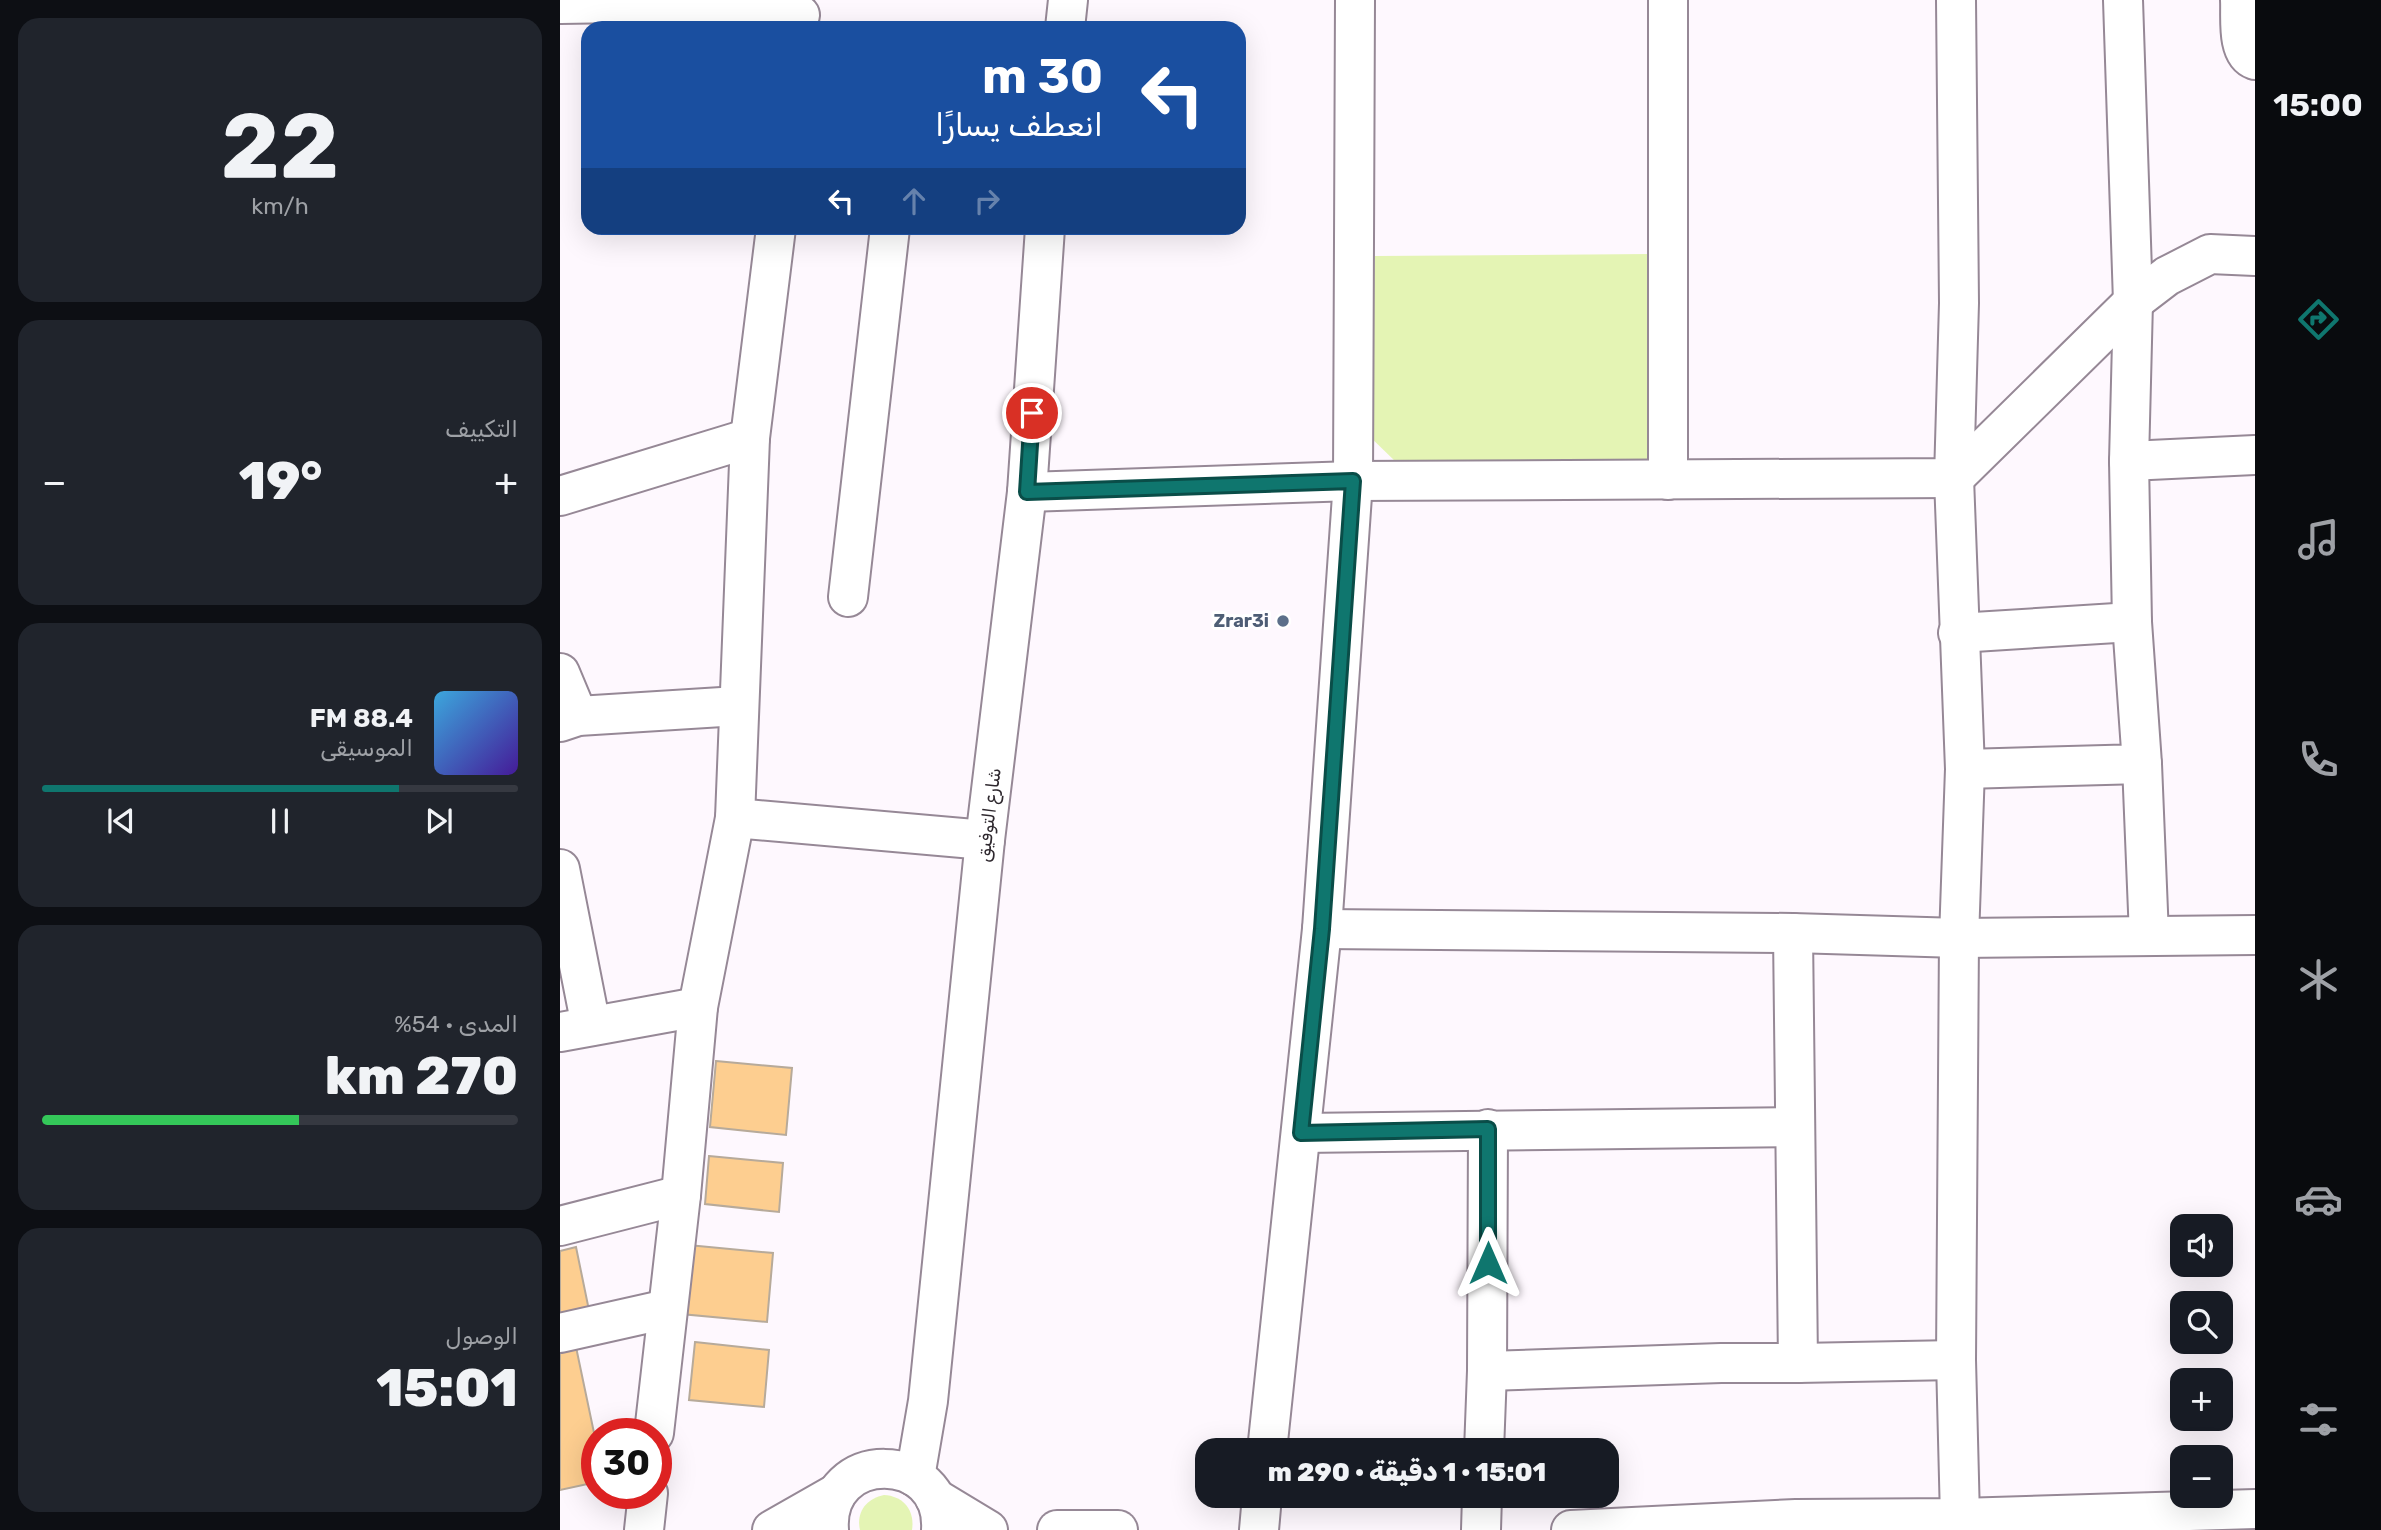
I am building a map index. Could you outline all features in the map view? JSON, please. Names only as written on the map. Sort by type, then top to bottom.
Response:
[{"type":"street","points":[[1066,21],[1068,0]]},
{"type":"street","points":[[1268,1438],[1322,929],[1353,481],[1355,0]]},
{"type":"street","points":[[1668,0],[1668,480]]},
{"type":"street","points":[[1956,0],[1959,303],[1954,478],[1965,769],[1959,938],[1956,1360],[1960,1518]]},
{"type":"street","points":[[2123,0],[2133,302],[2129,461],[2132,622],[2150,936]]},
{"type":"street","points":[[2240,0],[2243,47],[2248,57],[2255,60]]},
{"type":"street","points":[[560,4],[623,3],[800,14]]},
{"type":"street","points":[[656,1418],[681,1195],[698,1007],[735,818],[750,438],[775,235]]},
{"type":"street","points":[[848,597],[889,235]]},
{"type":"street","name":"شارع التوفيق","points":[[930,1502],[928,1401],[985,841],[1027,492],[1045,235]]},
{"type":"street","points":[[1027,492],[1353,481],[1954,478],[2133,302],[2167,276],[2210,254],[2255,256]]},
{"type":"street","points":[[560,496],[750,438]]},
{"type":"street","points":[[2129,461],[2255,455]]},
{"type":"street","points":[[1958,633],[2132,622]]},
{"type":"street","points":[[560,673],[569,719],[738,706]]},
{"type":"street","points":[[1965,769],[2142,764]]},
{"type":"street","points":[[735,818],[985,841]]},
{"type":"street","points":[[560,869],[576,1029],[698,1007]]},
{"type":"street","points":[[1322,929],[1793,933],[1959,938],[2255,935]]},
{"type":"street","points":[[1793,933],[1798,1363]]},
{"type":"street","points":[[1301,1133],[1795,1127]]},
{"type":"street","points":[[1484,1438],[1488,1129]]},
{"type":"street","points":[[560,1226],[681,1195]]},
{"type":"street","points":[[560,1332],[667,1308]]},
{"type":"street","points":[[1487,1371],[1721,1363],[1956,1360]]},
{"type":"street","points":[[829,1530],[831,1507],[848,1483],[928,1401]]},
{"type":"street","points":[[772,1530],[873,1469],[888,1468],[902,1470],[930,1502],[988,1530]]},
{"type":"street","points":[[1259,1530],[1261,1508]]},
{"type":"street","points":[[1481,1530],[1482,1508]]},
{"type":"street","points":[[644,1530],[646,1509]]},
{"type":"street","points":[[1571,1530],[2255,1509]]},
{"type":"street","points":[[1057,1530],[1118,1530]]},
{"type":"green space","points":[[1651,254],[1655,466],[1397,463],[1365,432],[1375,256]]},
{"type":"green space","points":[[884,1495],[897,1498],[907,1506],[912,1517],[912,1530],[860,1530],[859,1523],[864,1507]]},
{"type":"building","points":[[716,1061],[792,1068],[786,1135],[710,1127]]},
{"type":"building","points":[[709,1156],[783,1163],[779,1212],[705,1204]]},
{"type":"building","points":[[688,1245],[773,1253],[767,1322],[681,1314]]},
{"type":"building","points":[[576,1247],[591,1320],[560,1326],[560,1251]]},
{"type":"building","points":[[695,1342],[769,1350],[764,1407],[689,1400]]},
{"type":"building","points":[[576,1347],[591,1418],[581,1418],[581,1485],[560,1490],[560,1350]]},
{"type":"place","name":"Zrar3i","points":[[1283,621]]},
{"type":"route","points":[[1032,413],[1027,492],[1353,481],[1322,929],[1301,1133],[1488,1129],[1488,1263]]}]
